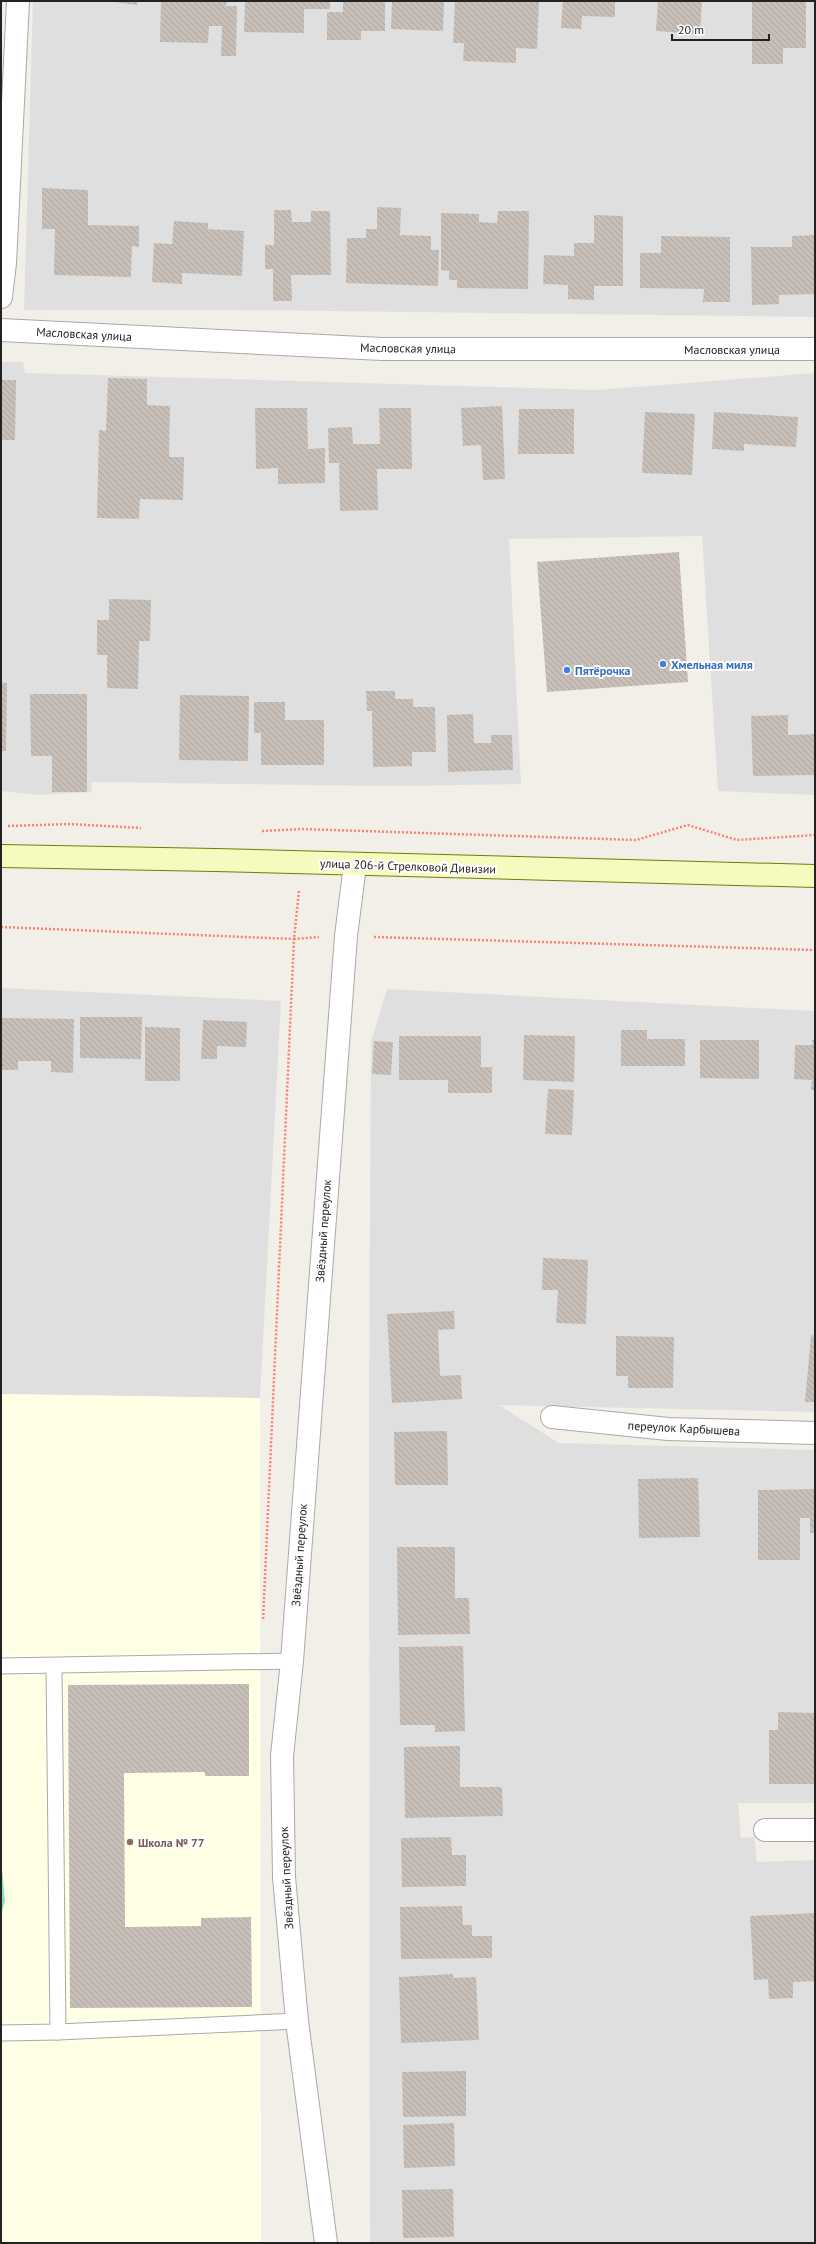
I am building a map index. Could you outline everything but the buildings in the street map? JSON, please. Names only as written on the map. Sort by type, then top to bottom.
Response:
[{"type":"main road","name":"улица 206-й Стрелковой Дивизии","points":[[1,856],[302,862],[355,865],[815,876]]},
{"type":"street","points":[[1,297],[5,263],[18,1]]},
{"type":"street","name":"Масловская улица","points":[[1,330],[382,349],[815,349]]},
{"type":"street","name":"Звёздный переулок","points":[[326,2243],[297,2021],[284,1877],[282,1763],[292,1661],[346,936],[355,865]]},
{"type":"street","name":"переулок Карбышева","points":[[552,1417],[668,1429],[815,1432]]},
{"type":"street","points":[[765,1830],[815,1830]]},
{"type":"lane","points":[[1,1666],[292,1661]]},
{"type":"lane","points":[[54,1666],[58,2032]]},
{"type":"lane","points":[[1,2033],[58,2032],[297,2021]]},
{"type":"path","points":[[1,826],[69,824],[145,828]]},
{"type":"path","points":[[257,831],[302,829],[636,840],[688,825],[737,840],[815,835]]},
{"type":"path","points":[[262,1621],[294,939],[302,862],[302,829]]},
{"type":"path","points":[[1,927],[294,939],[346,936],[815,950]]},
{"type":"shaded area","points":[[33,1],[815,1],[815,317],[244,310],[24,310]]},
{"type":"shaded area","points":[[1,362],[23,362],[25,373],[597,390],[815,373],[815,795],[718,791],[702,536],[509,539],[521,784],[392,786],[92,782],[91,792],[38,795],[1,791]]},
{"type":"shaded area","points":[[1,988],[281,1001],[260,1398],[1,1394]]},
{"type":"shaded area","points":[[387,989],[815,1011],[815,1412],[499,1405],[559,1443],[815,1450],[815,1803],[738,1803],[741,1838],[754,1837],[757,1862],[815,1860],[815,2243],[370,2243],[369,1408],[371,1042]]},
{"type":"shaded area","name":"Школа № 77","points":[[1,1394],[260,1398],[261,2243],[1,2243]]},
{"type":"green space","points":[[1,1858],[5,1901],[1,1915]]},
{"type":"place","name":"Хмельная миля","points":[[663,664]]},
{"type":"place","name":"Пятёрочка","points":[[567,670]]},
{"type":"place","name":"Школа № 77","points":[[130,1842]]}]
